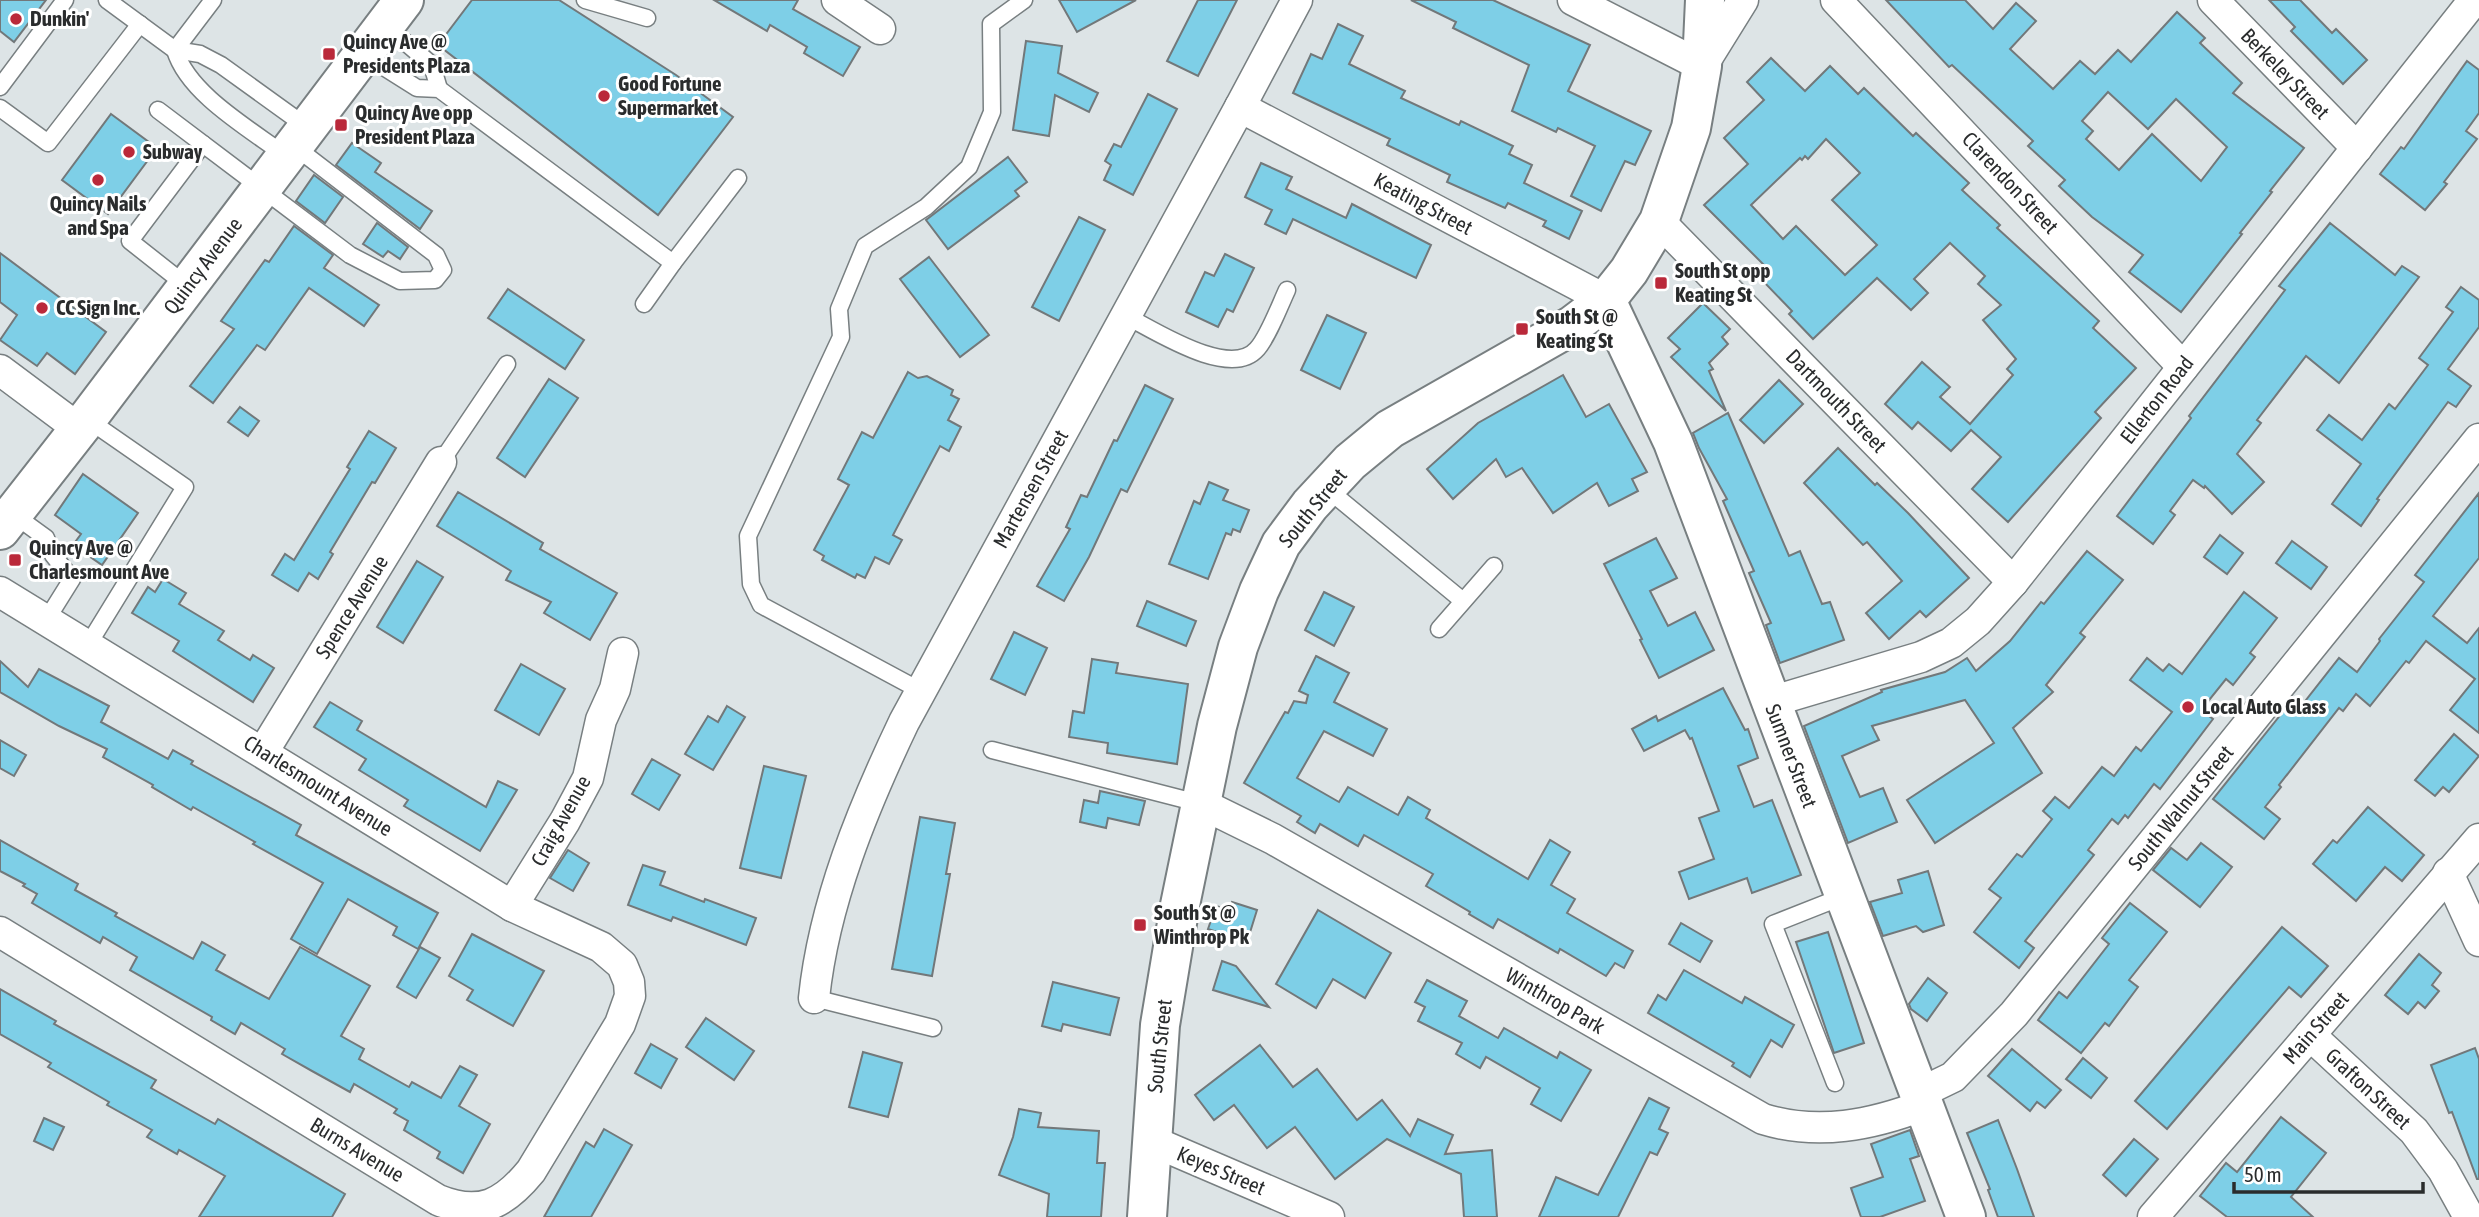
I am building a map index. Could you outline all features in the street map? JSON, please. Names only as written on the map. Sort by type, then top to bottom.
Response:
[{"type":"street","points":[[837,0],[880,29]]},
{"type":"street","name":"Martensen Street","points":[[814,998],[823,942],[854,841],[887,759],[921,691],[1297,0]]},
{"type":"street","points":[[1573,0],[1702,66],[1705,0]]},
{"type":"street","name":"South Street","points":[[1147,1217],[1160,1025],[1180,905],[1220,713],[1238,648],[1259,591],[1281,544],[1326,488],[1350,463],[1390,429],[1511,362],[1567,328],[1606,300],[1629,271],[1659,221],[1691,128],[1702,66],[1743,0]]},
{"type":"street","name":"Clarendon Street","points":[[1836,0],[2183,367]]},
{"type":"street","name":"Berkeley Street","points":[[2213,0],[2357,148]]},
{"type":"street","name":"Ellerton Road","points":[[1770,702],[1921,657],[1951,643],[1978,621],[2013,582],[2474,0]]},
{"type":"street","name":"Quincy Avenue","points":[[7,522],[384,26]]},
{"type":"street","name":"Keating Street","points":[[1240,107],[1606,300]]},
{"type":"street","name":"Dartmouth Street","points":[[1659,221],[2013,582]]},
{"type":"street","name":"Sumner Street","points":[[1606,300],[1673,442],[1966,1217]]},
{"type":"street","points":[[0,370],[83,424]]},
{"type":"street","name":"South Walnut Street","points":[[1922,1099],[1958,1072],[2014,1014],[2479,439]]},
{"type":"street","name":"Spence Avenue","points":[[263,752],[441,463]]},
{"type":"street","name":"Charlesmount Avenue","points":[[0,592],[512,906],[601,947],[622,965],[629,982]]},
{"type":"street","name":"Craig Avenue","points":[[512,906],[565,821],[588,778],[601,720],[615,689],[623,653]]},
{"type":"street","name":"Winthrop Park","points":[[1202,804],[1273,839],[1763,1119],[1801,1128],[1843,1127],[1894,1117],[1922,1099]]},
{"type":"street","name":"Main Street","points":[[2152,1217],[2479,839]]},
{"type":"street","points":[[2448,873],[2479,941]]},
{"type":"street","name":"Burns Avenue","points":[[0,932],[426,1193],[456,1207],[488,1206],[507,1196],[531,1171],[620,1024],[630,996],[629,982]]},
{"type":"street","name":"Grafton Street","points":[[2310,1035],[2414,1131],[2443,1170],[2469,1217]]},
{"type":"street","name":"Keyes Street","points":[[1152,1141],[1329,1217]]},
{"type":"lane","points":[[0,87],[24,42],[65,0]]},
{"type":"lane","points":[[107,0],[175,50],[211,58],[296,143],[436,256],[443,270],[435,280],[400,281],[350,255],[158,110]]},
{"type":"lane","points":[[175,50],[214,0]]},
{"type":"lane","points":[[585,0],[647,18]]},
{"type":"lane","points":[[921,691],[761,605],[751,584],[748,536],[841,337],[839,309],[865,246],[926,207],[969,167],[992,112],[991,24],[1024,0]]},
{"type":"lane","points":[[0,108],[48,143],[140,24]]},
{"type":"lane","points":[[384,26],[432,65],[439,89]]},
{"type":"lane","points":[[384,26],[416,88],[439,89],[673,263]]},
{"type":"lane","points":[[175,50],[184,72],[200,91],[296,143]]},
{"type":"lane","points":[[187,286],[130,241],[203,144]]},
{"type":"lane","points":[[644,304],[738,178]]},
{"type":"lane","points":[[1126,316],[1195,351],[1234,359],[1247,356],[1258,348],[1287,290]]},
{"type":"lane","points":[[441,463],[507,364]]},
{"type":"lane","points":[[83,424],[185,487],[88,645]]},
{"type":"lane","points":[[1326,488],[1463,601]]},
{"type":"lane","points":[[7,522],[46,538],[53,555],[72,579],[47,619]]},
{"type":"lane","points":[[1439,629],[1493,566]]},
{"type":"lane","points":[[992,750],[1202,804]]},
{"type":"lane","points":[[1835,1083],[1773,924],[1844,896]]},
{"type":"lane","points":[[814,998],[933,1028]]},
{"type":"building","name":"Dunkin'","points":[[0,0],[46,0],[14,42],[0,31]]},
{"type":"building","name":"Good Fortune Supermarket","points":[[472,0],[559,0],[676,75],[733,117],[658,215],[438,45]]},
{"type":"building","points":[[714,0],[798,0],[793,9],[860,47],[843,76],[804,53],[807,47],[770,25],[767,31]]},
{"type":"building","points":[[1059,0],[1136,0],[1077,32]]},
{"type":"building","points":[[1198,0],[1237,0],[1198,76],[1167,61]]},
{"type":"building","points":[[1411,0],[1493,0],[1590,45],[1568,91],[1651,131],[1635,165],[1625,161],[1601,211],[1571,196],[1595,146],[1558,128],[1556,132],[1512,111],[1529,65],[1453,28],[1456,22]]},
{"type":"building","points":[[1886,0],[1965,0],[1993,29],[2016,3],[2036,21],[2010,49],[2053,89],[2080,61],[2095,74],[2118,50],[2131,62],[2177,12],[2205,38],[2200,43],[2242,83],[2233,93],[2304,148],[2181,312],[2129,272],[2143,255],[2092,217],[2059,186],[2065,180],[2028,146],[2033,141],[1952,65],[1949,67]],"holes":[[[2108,92],[2148,129],[2176,99],[2227,147],[2201,181],[2152,134],[2119,170],[2086,139],[2093,131],[2082,121]]]},
{"type":"building","points":[[2269,0],[2300,0],[2332,33],[2336,29],[2367,60],[2343,84],[2291,31],[2295,27]]},
{"type":"building","points":[[1338,24],[1363,36],[1349,64],[1405,91],[1401,98],[1459,125],[1461,121],[1513,146],[1509,154],[1532,165],[1524,183],[1582,211],[1569,239],[1543,226],[1546,221],[1508,203],[1505,208],[1447,182],[1450,175],[1387,145],[1390,139],[1293,93],[1311,54],[1322,59]]},
{"type":"building","points":[[1026,41],[1062,46],[1058,73],[1098,93],[1089,112],[1055,95],[1049,136],[1013,130]]},
{"type":"building","points":[[1771,58],[1805,91],[1830,66],[1858,94],[1864,88],[1913,136],[1916,133],[1969,183],[1962,190],[2000,225],[1997,228],[2099,321],[2093,328],[2136,368],[2095,412],[2101,418],[2008,522],[1972,489],[2001,457],[1971,430],[1951,451],[1918,422],[1912,429],[1885,404],[1922,362],[1950,387],[1940,397],[1970,424],[2013,375],[2007,369],[2016,359],[1983,320],[2001,305],[1978,284],[1985,276],[1950,243],[1914,279],[1928,293],[1911,310],[1877,278],[1813,339],[1789,314],[1792,311],[1762,280],[1770,271],[1704,205],[1748,164],[1724,138],[1764,100],[1747,82]],"holes":[[[1826,139],[1860,173],[1832,200],[1877,245],[1845,275],[1796,226],[1783,239],[1751,205],[1800,158],[1802,160],[1805,156],[1808,159]]]},
{"type":"building","points":[[2467,61],[2479,70],[2479,113],[2466,131],[2477,139],[2444,182],[2447,184],[2425,210],[2380,174],[2401,147],[2404,149]]},
{"type":"building","points":[[1148,94],[1177,109],[1133,195],[1104,180],[1111,165],[1105,161],[1114,144],[1121,147]]},
{"type":"building","points":[[111,114],[157,148],[108,214],[62,180]]},
{"type":"building","points":[[352,143],[381,163],[375,172],[432,211],[420,229],[336,165]]},
{"type":"building","points":[[1008,157],[1027,182],[1015,191],[1019,196],[948,249],[926,220]]},
{"type":"building","points":[[1261,163],[1292,177],[1286,189],[1346,218],[1352,204],[1431,245],[1416,278],[1293,219],[1286,234],[1265,224],[1272,210],[1245,197]]},
{"type":"building","points":[[314,175],[343,197],[325,223],[296,201]]},
{"type":"building","points":[[1079,217],[1105,230],[1059,321],[1032,307]]},
{"type":"building","points":[[377,223],[408,247],[400,259],[388,251],[383,257],[363,244]]},
{"type":"building","points":[[2330,223],[2395,275],[2402,266],[2419,277],[2339,383],[2306,356],[2257,420],[2261,423],[2237,454],[2264,482],[2232,514],[2205,486],[2204,488],[2193,480],[2170,511],[2175,515],[2153,544],[2117,516],[2285,290],[2279,286]]},
{"type":"building","points":[[294,226],[333,255],[324,268],[379,305],[364,326],[309,288],[265,350],[257,345],[213,403],[190,386],[234,329],[221,321],[265,260],[269,262]]},
{"type":"building","name":"CC Sign Inc.","points":[[0,253],[106,332],[75,374],[47,353],[37,366],[0,340],[17,315],[0,302]]},
{"type":"building","points":[[1225,254],[1254,268],[1233,312],[1227,309],[1218,327],[1186,312],[1205,272],[1214,276]]},
{"type":"building","points":[[929,257],[989,335],[960,357],[900,279]]},
{"type":"building","points":[[2461,287],[2479,300],[2479,327],[2448,369],[2471,386],[2456,407],[2448,402],[2377,499],[2379,500],[2361,526],[2332,504],[2361,464],[2317,430],[2329,415],[2362,440],[2389,404],[2395,409],[2428,365],[2419,358],[2453,312],[2446,307]]},
{"type":"building","points":[[508,289],[584,340],[565,369],[488,318]]},
{"type":"building","points":[[1703,303],[1730,329],[1722,337],[1728,344],[1709,363],[1713,369],[1709,371],[1726,411],[1671,357],[1680,349],[1668,338]]},
{"type":"building","points":[[1327,315],[1366,333],[1340,389],[1301,370]]},
{"type":"building","points":[[908,372],[918,378],[927,376],[953,390],[951,395],[959,399],[948,420],[961,427],[949,451],[940,446],[893,535],[902,540],[889,564],[875,557],[865,578],[857,574],[855,578],[822,560],[824,556],[814,550],[849,485],[838,479],[862,432],[873,438]]},
{"type":"building","points":[[1563,375],[1586,417],[1609,404],[1647,472],[1632,479],[1638,491],[1609,506],[1597,483],[1553,513],[1522,468],[1506,477],[1496,459],[1453,499],[1427,469],[1478,423]]},
{"type":"building","points":[[549,379],[578,398],[525,477],[497,458]]},
{"type":"building","points":[[1779,380],[1803,404],[1764,443],[1740,420]]},
{"type":"building","points":[[1145,385],[1173,399],[1127,492],[1121,489],[1089,557],[1064,601],[1037,586],[1070,529],[1066,527],[1081,495],[1087,497],[1114,440],[1117,441]]},
{"type":"building","points":[[240,407],[259,421],[248,436],[228,422]]},
{"type":"building","points":[[1728,413],[1789,556],[1800,551],[1822,604],[1830,602],[1844,640],[1780,663],[1766,625],[1771,623],[1749,573],[1754,571],[1723,501],[1727,499],[1693,433]]},
{"type":"building","points":[[369,431],[396,448],[330,552],[333,554],[318,579],[309,573],[298,591],[272,575],[285,554],[294,560],[350,469],[347,467]]},
{"type":"building","points":[[1838,448],[1908,513],[1969,578],[1926,617],[1920,611],[1889,639],[1866,613],[1902,581],[1867,542],[1863,545],[1804,483]]},
{"type":"building","points":[[83,474],[138,513],[102,565],[73,545],[81,534],[55,515]]},
{"type":"building","points":[[1209,482],[1228,490],[1223,500],[1249,510],[1240,532],[1233,529],[1231,535],[1226,533],[1208,579],[1169,564],[1194,501],[1200,504]]},
{"type":"building","points":[[458,492],[543,543],[540,549],[617,593],[590,640],[544,613],[551,602],[506,580],[511,571],[437,526]]},
{"type":"building","points":[[2479,493],[2479,558],[2433,616],[2467,643],[2479,628],[2479,733],[2450,710],[2475,679],[2426,641],[2370,706],[2356,694],[2343,711],[2339,708],[2265,807],[2280,819],[2264,839],[2213,799],[2294,698],[2302,705],[2339,658],[2357,672],[2424,582],[2415,575]]},
{"type":"building","points":[[2220,535],[2243,553],[2227,574],[2204,557]]},
{"type":"building","points":[[1656,538],[1677,578],[1650,591],[1668,626],[1695,612],[1714,650],[1659,678],[1604,564]]},
{"type":"building","points":[[2292,541],[2327,567],[2311,589],[2276,563]]},
{"type":"building","points":[[2087,551],[2123,580],[2080,633],[2085,637],[2046,685],[2053,692],[2013,728],[2042,773],[1935,843],[1907,800],[1994,743],[1965,700],[1872,726],[1879,740],[1842,756],[1860,797],[1883,788],[1897,822],[1848,843],[1804,726],[1882,692],[1881,690],[1945,672],[1967,658],[1976,671],[2010,641]]},
{"type":"building","points":[[417,561],[443,577],[403,643],[377,627]]},
{"type":"building","points":[[163,579],[186,593],[179,604],[224,631],[218,640],[250,660],[253,655],[274,668],[253,702],[173,651],[179,641],[132,613],[148,587],[155,592]]},
{"type":"building","points":[[1324,592],[1354,607],[1334,646],[1305,630]]},
{"type":"building","points":[[2244,592],[2277,618],[2250,653],[2255,657],[2233,685],[2226,679],[2201,710],[2213,719],[2160,789],[2154,784],[2128,818],[2125,815],[2118,824],[2112,819],[2088,850],[2094,855],[2025,941],[2034,948],[2019,968],[1974,932],[2001,898],[1989,889],[2017,854],[2022,857],[2052,819],[2043,811],[2055,797],[2069,808],[2102,767],[2114,776],[2136,747],[2141,751],[2172,712],[2130,680],[2147,658],[2163,671],[2169,664],[2182,674]]},
{"type":"building","points":[[1147,601],[1196,621],[1186,646],[1137,626]]},
{"type":"building","points":[[1014,632],[1047,648],[1025,695],[991,679]]},
{"type":"building","points":[[1316,656],[1349,673],[1334,702],[1387,729],[1373,756],[1324,731],[1297,778],[1339,802],[1348,787],[1398,815],[1408,797],[1430,810],[1426,818],[1528,879],[1550,840],[1570,852],[1551,885],[1575,899],[1567,913],[1633,951],[1624,968],[1615,963],[1606,976],[1560,949],[1558,953],[1498,919],[1493,928],[1426,886],[1433,874],[1364,835],[1358,846],[1320,824],[1315,833],[1297,822],[1301,816],[1244,783],[1285,712],[1288,713],[1294,701],[1306,703],[1308,695],[1299,691]]},
{"type":"building","points":[[1092,659],[1118,663],[1116,673],[1188,684],[1177,764],[1107,753],[1108,743],[1069,737],[1073,711],[1084,713]]},
{"type":"building","points":[[0,661],[28,687],[39,669],[109,706],[101,722],[168,759],[173,750],[193,761],[191,764],[301,825],[296,835],[438,913],[418,949],[393,935],[397,927],[348,899],[317,954],[291,939],[323,883],[193,807],[191,810],[103,757],[107,749],[59,726],[0,692]]},
{"type":"building","points":[[521,664],[565,689],[539,735],[495,710]]},
{"type":"building","points":[[1723,688],[1745,730],[1748,729],[1758,758],[1738,766],[1754,807],[1772,800],[1801,875],[1752,893],[1747,878],[1689,899],[1679,872],[1714,859],[1699,818],[1719,811],[1692,738],[1690,739],[1685,730],[1644,751],[1632,729],[1656,716],[1658,721]]},
{"type":"building","points":[[330,702],[362,721],[357,730],[486,807],[498,781],[517,790],[480,851],[404,806],[408,800],[359,770],[366,759],[314,727]]},
{"type":"building","points":[[727,706],[745,717],[713,770],[685,754],[708,716],[718,722]]},
{"type":"building","points":[[2454,734],[2479,756],[2449,792],[2443,787],[2435,796],[2415,780]]},
{"type":"building","points":[[0,740],[26,755],[14,776],[0,768]]},
{"type":"building","points":[[652,759],[680,775],[659,810],[632,794]]},
{"type":"building","points":[[764,766],[806,776],[781,878],[740,868]]},
{"type":"building","points":[[1100,791],[1145,801],[1139,825],[1108,818],[1106,828],[1080,822],[1084,800],[1098,803]]},
{"type":"building","points":[[2368,807],[2424,855],[2402,881],[2385,867],[2356,901],[2313,864],[2333,840],[2337,843]]},
{"type":"building","points":[[920,817],[955,823],[946,874],[950,874],[932,976],[892,969]]},
{"type":"building","points":[[0,840],[78,884],[75,890],[117,913],[115,916],[193,959],[202,942],[225,955],[216,970],[269,999],[300,947],[370,986],[341,1036],[364,1049],[359,1059],[409,1087],[412,1082],[441,1098],[460,1066],[477,1075],[459,1106],[490,1124],[463,1173],[437,1158],[440,1152],[404,1130],[408,1121],[394,1113],[397,1109],[354,1084],[350,1092],[282,1054],[285,1049],[241,1023],[235,1034],[211,1020],[212,1017],[130,970],[137,957],[103,937],[100,943],[32,903],[37,894],[23,886],[25,884],[0,871]]},
{"type":"building","points":[[2201,843],[2232,867],[2200,907],[2153,870],[2171,848],[2187,860]]},
{"type":"building","points":[[568,850],[589,863],[573,891],[550,878]]},
{"type":"building","points":[[643,865],[665,872],[660,885],[756,918],[746,945],[673,917],[671,921],[628,905]]},
{"type":"building","points":[[1928,871],[1944,925],[1923,932],[1916,926],[1883,936],[1870,902],[1902,893],[1898,880]]},
{"type":"building","points":[[1232,902],[1257,910],[1247,942],[1208,929],[1216,906],[1230,910]]},
{"type":"building","points":[[2130,903],[2167,932],[2129,980],[2138,987],[2109,1026],[2105,1023],[2081,1053],[2038,1020],[2059,992],[2067,998],[2109,944],[2102,938]]},
{"type":"building","points":[[1318,910],[1391,953],[1365,998],[1333,979],[1316,1008],[1276,984]]},
{"type":"building","points":[[1681,923],[1712,941],[1700,962],[1669,944]]},
{"type":"building","points":[[2282,927],[2328,966],[2301,997],[2289,987],[2167,1129],[2135,1101]]},
{"type":"building","points":[[1828,932],[1864,1043],[1834,1053],[1796,942]]},
{"type":"building","points":[[472,934],[544,971],[513,1026],[467,1000],[473,990],[449,976]]},
{"type":"building","points":[[420,947],[440,958],[416,998],[397,987]]},
{"type":"building","points":[[2419,954],[2441,973],[2432,985],[2439,991],[2425,1008],[2418,1002],[2408,1014],[2385,995]]},
{"type":"building","points":[[1222,961],[1236,966],[1269,1007],[1213,990]]},
{"type":"building","points":[[1684,970],[1742,1003],[1745,997],[1794,1025],[1782,1047],[1771,1040],[1750,1077],[1732,1066],[1734,1063],[1648,1013],[1658,995],[1666,1000]]},
{"type":"building","points":[[1928,978],[1947,993],[1927,1021],[1911,1009],[1909,1004]]},
{"type":"building","points":[[1427,980],[1467,1001],[1459,1016],[1498,1038],[1504,1028],[1557,1058],[1560,1052],[1591,1070],[1561,1121],[1531,1104],[1540,1088],[1486,1057],[1480,1068],[1456,1054],[1462,1043],[1418,1021],[1425,1007],[1415,1002]]},
{"type":"building","points":[[1053,982],[1119,998],[1110,1035],[1063,1024],[1061,1031],[1042,1026]]},
{"type":"building","points":[[0,989],[56,1021],[54,1024],[156,1080],[151,1088],[215,1124],[218,1119],[345,1194],[332,1217],[199,1217],[225,1176],[179,1150],[177,1154],[147,1137],[152,1130],[107,1105],[109,1102],[48,1067],[51,1063],[0,1034]]},
{"type":"building","points":[[706,1018],[754,1051],[734,1080],[686,1047]]},
{"type":"building","points":[[651,1044],[677,1059],[661,1088],[635,1073]]},
{"type":"building","points":[[1260,1045],[1293,1087],[1317,1069],[1357,1120],[1382,1100],[1410,1136],[1418,1119],[1453,1135],[1445,1154],[1492,1150],[1497,1217],[1464,1217],[1461,1174],[1387,1139],[1335,1179],[1295,1127],[1267,1148],[1234,1105],[1214,1120],[1195,1095]]},
{"type":"building","points":[[2475,1048],[2479,1059],[2479,1179],[2431,1065]]},
{"type":"building","points":[[2012,1049],[2061,1090],[2045,1108],[2037,1102],[2030,1111],[1988,1076]]},
{"type":"building","points":[[863,1052],[902,1063],[888,1117],[849,1107]]},
{"type":"building","points":[[2083,1058],[2107,1078],[2091,1098],[2066,1079]]},
{"type":"building","points":[[1649,1098],[1669,1108],[1659,1129],[1668,1133],[1657,1155],[1650,1152],[1618,1217],[1539,1217],[1556,1177],[1598,1195]]},
{"type":"building","points":[[1019,1109],[1041,1113],[1038,1127],[1099,1131],[1097,1163],[1105,1163],[1101,1217],[1047,1217],[1049,1194],[999,1175],[1013,1137]]},
{"type":"building","points":[[2281,1117],[2326,1153],[2291,1197],[2313,1217],[2227,1217],[2200,1196],[2226,1163],[2237,1172]]},
{"type":"building","points":[[44,1118],[64,1127],[53,1150],[34,1141]]},
{"type":"building","points":[[1998,1120],[2034,1217],[1998,1217],[1988,1190],[1990,1189],[1967,1133]]},
{"type":"building","points":[[604,1129],[632,1145],[591,1217],[544,1217],[586,1142],[594,1147]]},
{"type":"building","points":[[1910,1130],[1919,1156],[1910,1159],[1925,1201],[1880,1217],[1861,1217],[1851,1188],[1883,1177],[1871,1144]]},
{"type":"building","points":[[2134,1139],[2158,1159],[2126,1196],[2103,1175]]},
{"type":"place","name":"Dunkin'","points":[[16,19]]},
{"type":"place","name":"Quincy Ave @ Presidents Plaza","points":[[329,54]]},
{"type":"place","name":"Good Fortune Supermarket","points":[[604,96]]},
{"type":"place","name":"Quincy Ave opp President Plaza","points":[[341,125]]},
{"type":"place","name":"Subway","points":[[129,152]]},
{"type":"place","name":"Quincy Nails and Spa","points":[[98,180]]},
{"type":"place","name":"South St opp Keating St","points":[[1661,283]]},
{"type":"place","name":"CC Sign Inc.","points":[[42,308]]},
{"type":"place","name":"South St @ Keating St","points":[[1522,329]]},
{"type":"place","name":"Quincy Ave @ Charlesmount Ave","points":[[15,560]]},
{"type":"place","name":"Local Auto Glass","points":[[2188,707]]},
{"type":"place","name":"South St @ Winthrop Pk","points":[[1140,925]]}]
